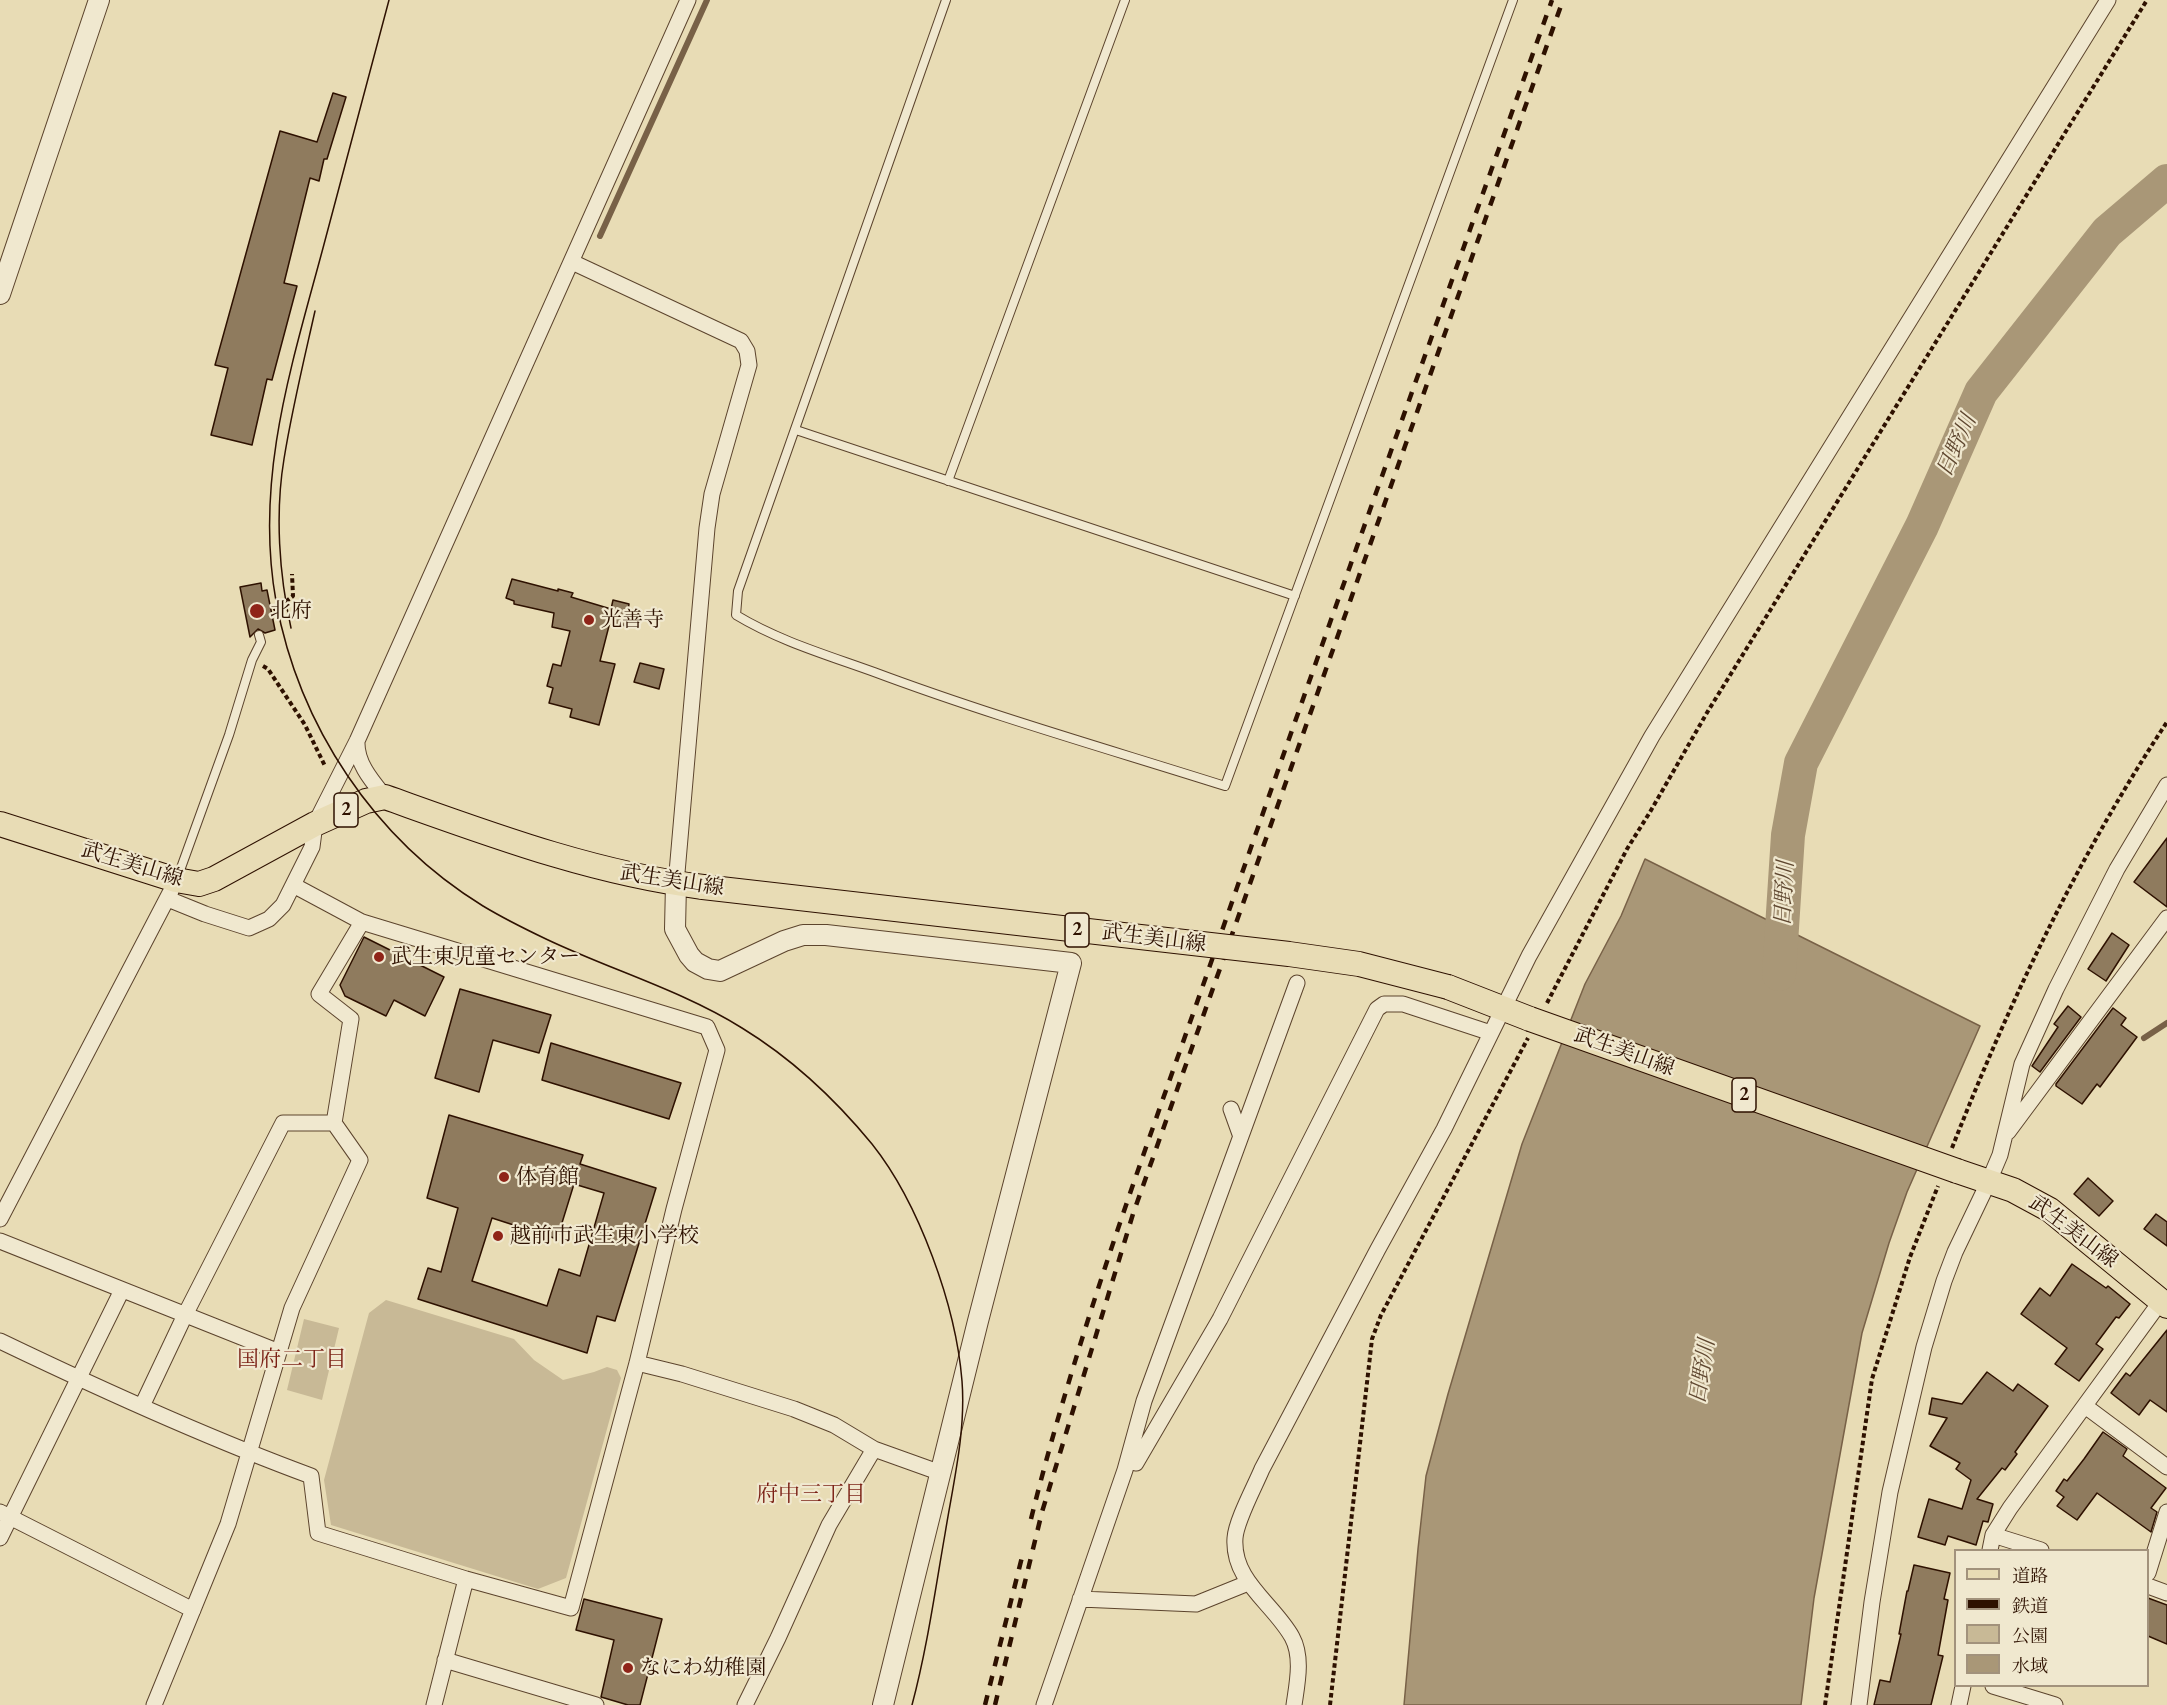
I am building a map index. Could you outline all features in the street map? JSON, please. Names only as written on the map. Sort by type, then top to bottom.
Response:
[{"type":"main road","name":"武生美山線","points":[[0,824],[172,890],[214,879],[315,824],[366,801],[385,796],[514,843],[627,875],[676,884],[1359,964],[1448,987],[2027,1196],[2050,1210],[2164,1303]]},
{"type":"street","points":[[0,294],[99,0]]},
{"type":"street","points":[[0,1220],[172,890],[205,914],[249,928],[269,920],[283,905],[312,847],[315,824],[357,741],[688,0]]},
{"type":"street","points":[[1294,1705],[1298,1681],[1297,1656],[1292,1638],[1248,1583],[1238,1563],[1235,1538],[1247,1503],[1307,1382],[1444,1130],[1528,956],[1652,736],[2108,0]]},
{"type":"street","points":[[572,262],[741,341],[747,351],[748,365],[712,494],[709,517],[676,884],[675,929],[683,946],[695,962],[720,971],[784,941],[803,935],[826,935],[1071,963],[978,1321],[883,1705]]},
{"type":"street","points":[[357,741],[357,749],[369,777],[385,796]]},
{"type":"street","points":[[1859,1705],[1872,1602],[1890,1492],[1924,1347],[1955,1252],[1989,1181],[2006,1135],[2022,1065],[2056,989],[2117,869],[2167,785]]},
{"type":"street","points":[[0,1341],[79,1379],[250,1454],[311,1476],[318,1533],[466,1579],[571,1608],[637,1363],[674,1209],[717,1050],[707,1027],[362,922],[293,885]]},
{"type":"street","points":[[2006,1135],[2167,918]]},
{"type":"street","points":[[154,1705],[228,1524],[292,1308],[360,1160],[334,1123],[351,1019],[319,994],[362,922]]},
{"type":"street","points":[[1044,1705],[1128,1461],[1144,1401],[1297,983]]},
{"type":"street","points":[[1128,1461],[1136,1463],[1204,1348],[1377,1009],[1384,1004],[1403,1004],[1491,1033]]},
{"type":"street","points":[[1231,1109],[1240,1134]]},
{"type":"street","points":[[142,1406],[185,1315],[283,1123],[334,1123]]},
{"type":"street","points":[[0,1241],[279,1352]]},
{"type":"street","points":[[0,1538],[5,1515],[79,1379],[122,1290]]},
{"type":"street","points":[[1990,1549],[1993,1535],[2010,1508],[2164,1303]]},
{"type":"street","points":[[637,1363],[682,1374],[794,1410],[834,1425],[874,1449],[941,1473]]},
{"type":"street","points":[[2085,1406],[2167,1467]]},
{"type":"street","points":[[745,1705],[829,1525],[874,1449]]},
{"type":"street","points":[[2149,1570],[2167,1512]]},
{"type":"street","points":[[5,1515],[193,1610]]},
{"type":"street","points":[[1993,1535],[2035,1549]]},
{"type":"street","points":[[434,1705],[466,1579]]},
{"type":"street","points":[[1080,1599],[1196,1604],[1248,1583]]},
{"type":"street","points":[[2149,1586],[2167,1593]]},
{"type":"street","points":[[445,1660],[596,1705]]},
{"type":"street","points":[[1959,1705],[1963,1687]]},
{"type":"street","points":[[1996,1687],[2055,1705]]},
{"type":"lane","points":[[946,0],[738,591],[736,615],[793,643],[932,694],[1225,786],[1513,0]]},
{"type":"lane","points":[[948,481],[1125,0]]},
{"type":"lane","points":[[796,430],[1295,596]]},
{"type":"lane","points":[[172,890],[230,735],[252,660],[261,642],[259,634]]},
{"type":"path","points":[[1330,1705],[1372,1339],[1381,1315],[1627,849],[1708,711],[2147,0]]},
{"type":"path","points":[[274,611],[293,596],[292,574]]},
{"type":"path","points":[[252,660],[268,669],[305,724],[326,768],[336,780]]},
{"type":"path","points":[[1825,1705],[1872,1379],[1910,1257],[1950,1167],[1996,1041],[2065,896],[2109,812],[2167,722]]},
{"type":"green space","points":[[386,1300],[514,1339],[534,1360],[563,1380],[607,1367],[617,1370],[621,1378],[566,1578],[538,1589],[331,1525],[324,1480],[369,1313]]},
{"type":"green space","points":[[304,1319],[339,1328],[322,1400],[287,1390]]},
{"type":"water","points":[[1645,859],[1980,1026],[1907,1192],[1862,1333],[1814,1598],[1801,1705],[1404,1705],[1426,1476],[1448,1394],[1522,1144],[1585,984],[1621,916]]},
{"type":"building","points":[[333,93],[346,97],[327,159],[324,159],[319,181],[310,178],[284,283],[297,286],[272,380],[267,379],[252,445],[211,435],[228,368],[215,365],[280,131],[317,142]]},
{"type":"building","points":[[512,579],[573,593],[571,597],[611,609],[613,600],[629,604],[628,611],[633,614],[629,627],[610,622],[600,661],[615,664],[599,725],[570,717],[572,709],[549,703],[553,688],[547,686],[553,664],[561,666],[570,631],[552,627],[554,613],[514,604],[514,601],[506,598]]},
{"type":"building","points":[[261,583],[262,591],[267,590],[275,630],[265,633],[258,629],[250,637],[240,587]]},
{"type":"building","points":[[640,663],[664,669],[659,689],[634,682]]},
{"type":"building","points":[[2167,838],[2167,907],[2134,882]]},
{"type":"building","points":[[2112,933],[2129,945],[2106,981],[2088,969]]},
{"type":"building","name":"武生東児童センター","points":[[364,937],[444,977],[425,1016],[394,1000],[386,1016],[345,996],[340,985]]},
{"type":"building","points":[[460,989],[551,1015],[539,1053],[493,1040],[479,1092],[435,1078]]},
{"type":"building","points":[[2068,1006],[2081,1017],[2040,1072],[2032,1066],[2058,1027],[2054,1024]]},
{"type":"building","points":[[2113,1008],[2126,1018],[2121,1025],[2137,1037],[2100,1087],[2097,1084],[2082,1104],[2056,1084]]},
{"type":"building","points":[[551,1043],[681,1083],[669,1119],[542,1080]]},
{"type":"building","points":[[449,1115],[583,1155],[580,1164],[656,1188],[615,1321],[597,1316],[587,1353],[418,1299],[428,1268],[441,1272],[458,1208],[427,1198]],"holes":[[[574,1184],[604,1193],[580,1276],[559,1269],[547,1306],[472,1281],[492,1218],[557,1239]]]},
{"type":"building","points":[[2088,1178],[2113,1201],[2099,1216],[2074,1194]]},
{"type":"building","points":[[2156,1214],[2167,1222],[2167,1246],[2144,1229]]},
{"type":"building","points":[[2072,1264],[2106,1288],[2108,1286],[2130,1304],[2119,1318],[2116,1317],[2096,1344],[2103,1349],[2079,1381],[2055,1364],[2067,1348],[2021,1314],[2040,1288],[2050,1296]]},
{"type":"building","points":[[2167,1330],[2167,1412],[2150,1400],[2139,1415],[2111,1393],[2126,1373],[2130,1376]]},
{"type":"building","points":[[1987,1372],[2013,1391],[2018,1384],[2048,1406],[2005,1470],[2002,1468],[1977,1499],[1993,1504],[1988,1522],[1983,1521],[1976,1545],[1948,1536],[1945,1545],[1918,1537],[1929,1499],[1962,1509],[1971,1480],[1956,1469],[1960,1463],[1930,1446],[1947,1418],[1929,1414],[1932,1398],[1962,1404]]},
{"type":"building","points":[[2103,1432],[2127,1449],[2123,1456],[2166,1488],[2151,1508],[2157,1512],[2151,1532],[2097,1493],[2077,1520],[2057,1506],[2064,1497],[2056,1491],[2064,1479],[2067,1481]]},
{"type":"building","points":[[1914,1565],[1950,1573],[1944,1599],[1948,1600],[1938,1655],[1943,1656],[1931,1705],[1874,1705],[1880,1680],[1890,1682]]},
{"type":"building","points":[[2149,1598],[2167,1605],[2167,1644],[2149,1636]]},
{"type":"building","name":"なにわ幼稚園","points":[[584,1599],[662,1619],[640,1705],[628,1705],[601,1697],[614,1640],[576,1630]]},
{"type":"waterway","points":[[600,236],[707,0]]},
{"type":"waterway","name":"日野川","points":[[1779,974],[1788,835],[1801,763],[1922,526],[1981,392],[2107,232],[2167,181]]},
{"type":"waterway","points":[[2144,1038],[2167,1023]]},
{"type":"tram line","points":[[389,0],[299,335],[273,466],[270,556],[276,601],[287,647],[303,692],[323,735],[347,775],[376,813],[408,848],[444,879],[483,906],[571,950],[695,1002],[742,1028],[778,1052],[843,1111],[872,1144],[905,1195],[920,1225],[943,1289],[958,1352],[963,1400],[958,1458],[926,1641],[912,1705]]},
{"type":"tram line","points":[[291,628],[281,565],[279,522],[281,480],[298,385],[315,311]]},
{"type":"railway","points":[[1031,1519],[1071,1375],[1141,1162],[1552,0]]},
{"type":"railway","points":[[995,1705],[1042,1512],[1133,1214],[1563,0]]},
{"type":"railway","points":[[985,1705],[1022,1557]]},
{"type":"place","name":"北府","points":[[257,611]]},
{"type":"place","name":"光善寺","points":[[589,620]]},
{"type":"place","name":"武生東児童センター","points":[[379,957]]},
{"type":"place","name":"体育館","points":[[504,1177]]},
{"type":"place","name":"越前市武生東小学校","points":[[498,1236]]},
{"type":"place","name":"なにわ幼稚園","points":[[628,1668]]},
{"type":"district","name":"国府二丁目","points":[[292,1360]]},
{"type":"district","name":"府中三丁目","points":[[811,1495]]}]
